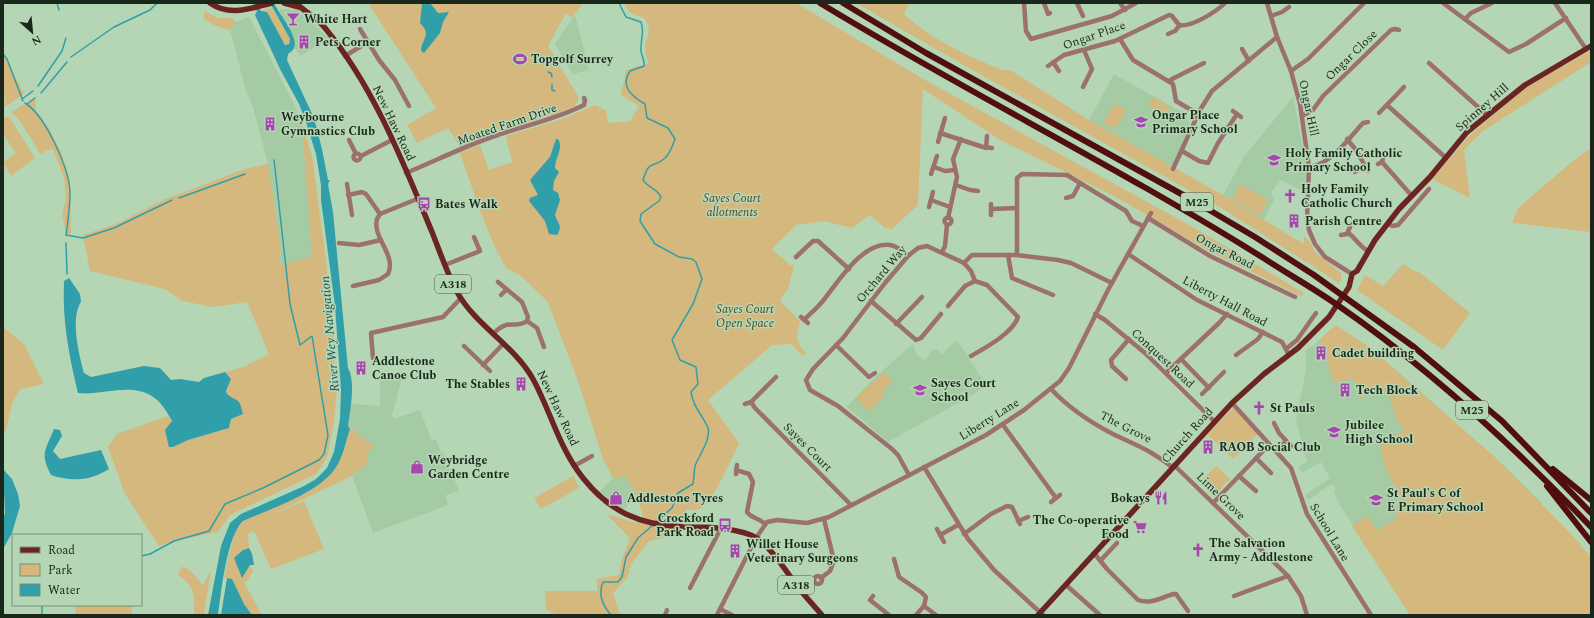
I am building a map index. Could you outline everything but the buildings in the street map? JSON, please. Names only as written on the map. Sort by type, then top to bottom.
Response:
[{"type":"highway","name":"M25","points":[[820,3],[928,67],[1188,211],[1336,304],[1418,366],[1477,415],[1591,527]]},
{"type":"highway","name":"M25","points":[[843,3],[926,53],[1194,201],[1255,237],[1314,275],[1414,346],[1502,421],[1591,513]]},
{"type":"highway","name":"M25","points":[[1543,462],[1591,500]]},
{"type":"highway","name":"M25","points":[[1540,476],[1554,497],[1591,542]]},
{"type":"main road","points":[[210,3],[225,10],[247,9],[270,3]]},
{"type":"main road","name":"New Haw Road","points":[[284,3],[298,5],[317,20],[345,56],[370,97],[392,140],[461,298],[493,334],[524,364],[533,379],[558,439],[574,466],[592,488],[613,507],[632,518],[668,526],[721,528]]},
{"type":"main road","name":"Spinney Hill","points":[[1352,274],[1357,271],[1368,251],[1388,223],[1467,132],[1525,85],[1589,47]]},
{"type":"main road","name":"Church Road","points":[[1040,614],[1214,421],[1232,403],[1314,334],[1333,312],[1349,287],[1352,274]]},
{"type":"main road","name":"A318","points":[[721,528],[756,538],[780,564],[822,615]]},
{"type":"street","points":[[1024,3],[1026,31],[1031,39],[1055,34],[1112,16],[1136,3]]},
{"type":"street","points":[[1044,3],[1046,12],[1048,14],[1050,13]]},
{"type":"street","points":[[1077,3],[1083,16]]},
{"type":"street","points":[[1120,3],[1125,10]]},
{"type":"street","points":[[1168,34],[1175,31],[1180,25],[1195,22],[1215,11],[1224,3]]},
{"type":"street","name":"Ongar Hill","points":[[1267,3],[1277,37],[1291,71],[1298,94],[1309,167],[1307,219],[1310,234],[1315,244],[1325,257],[1352,274]]},
{"type":"street","points":[[1291,71],[1308,59],[1364,3]]},
{"type":"street","points":[[1443,3],[1509,52],[1526,44],[1566,18]]},
{"type":"street","points":[[1465,19],[1471,13],[1492,3]]},
{"type":"street","points":[[1555,3],[1589,47]]},
{"type":"street","points":[[1271,16],[1282,12],[1289,7]]},
{"type":"street","name":"Ongar Place","points":[[1048,66],[1064,55],[1120,38],[1169,15],[1172,16],[1180,25]]},
{"type":"street","points":[[360,29],[379,60],[396,80],[409,100],[409,106]]},
{"type":"street","name":"Ongar Close","points":[[1302,116],[1313,110],[1323,96],[1391,30],[1399,30]]},
{"type":"street","points":[[1173,169],[1198,114],[1212,91],[1249,62],[1277,37]]},
{"type":"street","points":[[1120,38],[1132,60],[1169,81],[1175,90],[1176,101],[1198,114]]},
{"type":"street","points":[[345,56],[368,42]]},
{"type":"street","points":[[1242,49],[1249,62]]},
{"type":"street","points":[[1083,87],[1092,69],[1084,50]]},
{"type":"street","name":"Ongar Place","points":[[1052,62],[1059,71]]},
{"type":"street","points":[[1169,81],[1204,63]]},
{"type":"street","points":[[1429,63],[1487,115]]},
{"type":"street","points":[[1379,113],[1404,87]]},
{"type":"street","name":"Moated Farm Drive","points":[[406,173],[490,138],[545,122],[570,112],[584,105],[584,98]]},
{"type":"street","points":[[1387,105],[1445,158]]},
{"type":"street","points":[[1182,151],[1199,161],[1208,163],[1218,143],[1237,114]]},
{"type":"street","points":[[938,142],[945,118]]},
{"type":"street","points":[[1309,167],[1318,166],[1326,162],[1363,123],[1368,122]]},
{"type":"street","points":[[940,133],[986,148],[992,148]]},
{"type":"street","points":[[986,148],[987,136]]},
{"type":"street","points":[[1347,139],[1356,150],[1366,169],[1355,172]]},
{"type":"street","points":[[349,140],[358,155],[392,140]]},
{"type":"street","points":[[942,252],[945,246],[947,225],[944,220],[948,218],[956,185],[957,177],[954,159],[961,140]]},
{"type":"street","points":[[931,174],[938,156]]},
{"type":"street","points":[[1381,161],[1412,196]]},
{"type":"street","points":[[934,167],[945,171],[955,170]]},
{"type":"street","points":[[1017,255],[1017,178],[1022,174],[1067,175],[1126,211],[1132,220],[1143,226]]},
{"type":"street","points":[[347,184],[352,215]]},
{"type":"street","points":[[1066,198],[1073,196],[1080,184]]},
{"type":"street","points":[[956,185],[978,191]]},
{"type":"street","points":[[1388,223],[1392,226],[1398,225],[1429,189]]},
{"type":"street","points":[[348,195],[362,192],[366,194],[380,214]]},
{"type":"street","points":[[929,207],[933,192]]},
{"type":"street","points":[[352,286],[379,280],[389,271],[390,261],[381,240],[376,222],[380,214],[417,199]]},
{"type":"street","points":[[931,200],[950,207]]},
{"type":"street","points":[[991,215],[991,207],[1017,208]]},
{"type":"street","name":"Liberty Lane","points":[[765,524],[770,520],[807,523],[824,519],[1003,425],[1051,389],[1065,375],[1095,314],[1151,213]]},
{"type":"street","name":"Ongar Road","points":[[1148,218],[1210,256],[1295,296]]},
{"type":"street","points":[[1341,235],[1348,232],[1350,227]]},
{"type":"street","points":[[1348,232],[1352,235],[1358,245],[1368,251]]},
{"type":"street","points":[[445,264],[480,251],[474,237]]},
{"type":"street","points":[[339,243],[359,245],[381,240]]},
{"type":"street","points":[[796,257],[812,241],[818,240],[849,269]]},
{"type":"street","points":[[804,320],[863,254],[873,247],[890,245],[896,247],[908,256]]},
{"type":"street","name":"Orchard Way","points":[[909,475],[898,455],[892,449],[843,410],[814,393],[806,384],[811,372],[836,345],[913,250],[923,246],[933,248],[964,263]]},
{"type":"street","name":"Liberty Hall Road","points":[[1128,254],[1189,295],[1282,342],[1287,348]]},
{"type":"street","points":[[971,356],[1002,336],[1014,325],[1018,317],[987,285],[975,280],[971,271],[964,263],[972,255],[1039,256],[1071,263],[1112,283]]},
{"type":"street","points":[[1008,255],[1009,273],[1012,278],[1053,294]]},
{"type":"street","points":[[948,306],[965,286],[975,280]]},
{"type":"street","points":[[498,282],[524,304],[528,315],[527,321]]},
{"type":"street","points":[[362,285],[363,291]]},
{"type":"street","points":[[501,295],[506,290]]},
{"type":"street","points":[[896,324],[922,297]]},
{"type":"street","points":[[373,358],[371,333],[443,317],[461,298]]},
{"type":"street","points":[[871,301],[913,339],[919,340],[941,314]]},
{"type":"street","points":[[1289,355],[1287,348],[1297,340],[1316,313]]},
{"type":"street","name":"Conquest Road","points":[[1095,314],[1129,339],[1166,373],[1214,421]]},
{"type":"street","points":[[1166,373],[1219,323],[1226,314]]},
{"type":"street","points":[[493,334],[504,325],[521,324],[527,321]]},
{"type":"street","points":[[527,321],[536,327],[544,348]]},
{"type":"street","points":[[1236,355],[1258,339],[1263,332]]},
{"type":"street","points":[[1126,379],[1112,366],[1111,360],[1129,339]]},
{"type":"street","points":[[483,365],[503,344]]},
{"type":"street","points":[[836,345],[869,377],[875,373]]},
{"type":"street","points":[[464,346],[490,371]]},
{"type":"street","points":[[1181,359],[1209,388]]},
{"type":"street","points":[[1202,394],[1224,372]]},
{"type":"street","points":[[745,404],[751,402],[776,377]]},
{"type":"street","name":"The Grove","points":[[1051,389],[1067,404],[1102,428],[1150,450],[1173,466]]},
{"type":"street","name":"Sayes Court","points":[[751,402],[851,505]]},
{"type":"street","name":"School Lane","points":[[1232,403],[1294,473],[1301,500],[1309,518],[1371,615]]},
{"type":"street","points":[[1274,423],[1291,446]]},
{"type":"street","points":[[1003,425],[1058,497],[1051,502]]},
{"type":"street","points":[[1276,451],[1286,441]]},
{"type":"street","points":[[1213,503],[1263,451]]},
{"type":"street","points":[[574,466],[592,456]]},
{"type":"street","points":[[1256,458],[1271,473]]},
{"type":"street","name":"Lime Grove","points":[[1173,466],[1288,576],[1301,596],[1307,615]]},
{"type":"street","points":[[924,467],[964,534],[994,570],[1040,614]]},
{"type":"street","points":[[717,615],[756,538],[765,524],[747,512],[753,482],[749,474],[736,470]]},
{"type":"street","points":[[1239,476],[1256,491]]},
{"type":"street","points":[[964,534],[991,514],[1007,506],[1012,507],[1019,522],[1028,517]]},
{"type":"street","points":[[821,578],[830,571],[834,561],[824,519]]},
{"type":"street","points":[[940,535],[958,525]]},
{"type":"street","points":[[690,588],[721,528]]},
{"type":"street","points":[[937,529],[944,542]]},
{"type":"street","points":[[1101,560],[1117,543]]},
{"type":"street","points":[[1094,553],[1101,560],[1106,569],[1138,600],[1149,602],[1176,594],[1188,611]]},
{"type":"street","points":[[894,559],[899,577],[922,592],[926,597],[924,606],[916,615]]},
{"type":"street","points":[[1234,596],[1288,576]]},
{"type":"street","points":[[1066,585],[1100,615],[1105,611]]},
{"type":"street","points":[[873,596],[870,600],[889,615]]},
{"type":"street","points":[[924,606],[936,615]]},
{"type":"street","points":[[720,609],[732,615]]},
{"type":"shaded area","points":[[281,9],[301,10],[329,39],[300,56],[294,47],[294,39],[289,28],[279,11]]},
{"type":"shaded area","points":[[575,15],[589,70],[573,74],[555,44]]},
{"type":"shaded area","points":[[249,17],[292,100],[302,123],[312,257],[279,265],[281,250],[268,164],[253,107],[246,91],[230,30],[236,22]]},
{"type":"shaded area","name":"Ongar Place Primary School","points":[[1114,74],[1186,113],[1190,124],[1173,167],[1089,120]]},
{"type":"shaded area","name":"Holy Family Catholic Primary School","points":[[1293,97],[1306,164],[1305,192],[1281,180],[1271,192],[1274,200],[1264,220],[1223,195],[1245,155]]},
{"type":"shaded area","points":[[1336,325],[1373,350],[1499,461],[1542,503],[1410,615],[1337,500],[1334,485],[1330,485],[1308,500],[1305,495],[1330,478],[1321,462],[1302,473],[1298,467],[1307,462],[1296,420],[1306,370],[1306,350]]},
{"type":"shaded area","name":"Sayes Court School","points":[[957,340],[986,385],[972,395],[888,442],[847,407],[873,379],[913,344],[916,353],[925,360],[933,350],[936,349],[942,354]]},
{"type":"shaded area","points":[[380,378],[402,378],[392,415],[394,419],[420,410],[432,441],[436,439],[459,491],[446,495],[448,505],[373,533],[352,476],[354,473],[367,465],[367,453],[370,443],[360,437],[354,429],[348,427],[351,404],[380,406]]},
{"type":"shaded area","points":[[625,476],[636,494],[624,510],[599,492],[613,478]]},
{"type":"green space","name":"Topgolf Surrey","points":[[368,3],[583,3],[572,18],[566,13],[548,46],[579,98],[575,106],[556,114],[482,137],[460,147],[448,128],[417,143],[407,125],[436,108]]},
{"type":"green space","points":[[624,3],[796,3],[925,80],[1200,231],[1304,293],[1301,296],[1209,251],[1114,196],[1000,140],[923,89],[918,205],[892,229],[885,228],[870,215],[852,228],[823,221],[796,225],[772,249],[791,266],[793,264],[794,266],[788,289],[781,298],[781,302],[800,321],[797,338],[806,353],[803,356],[791,344],[772,345],[708,400],[739,443],[717,488],[706,504],[696,510],[686,510],[686,516],[691,521],[674,535],[649,541],[631,564],[627,578],[613,593],[620,615],[558,615],[546,610],[545,591],[597,591],[597,579],[619,575],[622,559],[630,538],[606,514],[636,523],[643,516],[636,494],[625,476],[613,478],[603,459],[579,384],[548,302],[521,276],[506,268],[494,245],[479,208],[460,153],[480,145],[489,170],[512,162],[506,136],[562,119],[595,105],[606,110],[608,123],[630,121],[639,106],[621,95],[626,70],[649,63],[645,48],[649,29],[643,17],[631,13]]},
{"type":"green space","points":[[856,3],[909,3],[904,14],[926,32],[963,53],[989,65],[1002,70],[1010,70],[1089,120],[1223,195],[1304,244],[1304,236],[1311,243],[1314,251],[1341,273],[1339,284],[1210,201],[974,71]]},
{"type":"green space","points":[[272,8],[290,39],[288,45],[283,42],[267,13],[261,11]]},
{"type":"green space","points":[[204,11],[218,18],[231,18],[236,22],[230,30],[216,26],[204,19]]},
{"type":"green space","points":[[1591,50],[1591,62],[1483,131],[1464,150],[1470,198],[1432,179],[1471,134],[1527,87]]},
{"type":"green space","points":[[3,52],[24,94],[3,108],[3,102],[6,100],[3,94]]},
{"type":"green space","points":[[1153,97],[1170,107],[1165,117],[1149,106],[1147,107]]},
{"type":"green space","points":[[35,98],[36,111],[48,127],[61,152],[70,181],[71,233],[66,235],[62,213],[66,200],[64,178],[53,149],[45,151],[41,155],[18,118],[11,112]]},
{"type":"green space","points":[[1114,104],[1126,110],[1118,125],[1117,124],[1114,128],[1103,123]]},
{"type":"green space","points":[[3,116],[10,118],[35,158],[11,176],[3,162],[16,153],[3,134]]},
{"type":"green space","points":[[302,123],[312,156],[326,261],[333,334],[337,388],[334,422],[327,458],[316,474],[230,515],[218,532],[174,541],[159,546],[125,494],[108,447],[117,434],[168,416],[172,421],[173,447],[188,440],[229,428],[231,414],[230,404],[226,392],[231,379],[225,372],[243,367],[269,354],[247,302],[213,307],[182,301],[165,289],[90,271],[83,235],[116,224],[163,200],[245,169],[268,164],[281,250],[279,265],[312,257]]},
{"type":"green space","points":[[1591,148],[1591,232],[1512,223],[1518,208],[1573,161]]},
{"type":"green space","points":[[1240,184],[1268,200],[1260,215],[1232,199]]},
{"type":"green space","points":[[1403,264],[1416,272],[1418,271],[1470,313],[1443,350],[1357,290],[1365,275],[1383,286]]},
{"type":"green space","points":[[1336,325],[1373,350],[1499,461],[1572,535],[1591,557],[1591,615],[1410,615],[1352,526],[1367,516],[1377,530],[1397,518],[1394,511],[1405,505],[1385,467],[1379,438],[1401,433],[1403,429],[1401,424],[1398,424],[1388,392],[1359,398],[1354,379],[1334,383],[1320,339]]},
{"type":"green space","points":[[3,327],[24,344],[44,384],[20,389],[12,404],[6,430],[3,433]]},
{"type":"green space","points":[[884,372],[892,381],[882,392],[885,395],[868,411],[856,398]]},
{"type":"green space","points":[[1233,408],[1258,434],[1233,459],[1207,434]]},
{"type":"green space","points":[[350,429],[354,429],[360,437],[375,445],[367,453],[367,465],[354,473],[352,476],[268,516],[304,501],[324,549],[271,569],[254,531],[248,534],[249,548],[243,550],[234,558],[242,577],[250,565],[253,571],[247,581],[244,582],[262,615],[252,615],[244,604],[232,579],[224,577],[235,531],[243,521],[335,469],[342,455]]},
{"type":"green space","points":[[1216,466],[1231,480],[1226,482],[1216,495],[1201,481]]},
{"type":"green space","points":[[573,476],[579,488],[541,509],[534,498]]},
{"type":"green space","points":[[181,567],[191,571],[203,586],[211,570],[204,615],[194,615],[193,592],[184,579],[178,575]]},
{"type":"green space","points":[[75,606],[132,606],[132,615],[76,615]]},
{"type":"water","name":"River Wey Navigation","points":[[253,3],[256,3],[261,11],[267,12],[285,45],[289,44],[290,39],[270,3],[274,3],[294,37],[294,49],[288,54],[287,60],[314,118],[328,180],[330,180],[328,184],[333,212],[348,368],[352,380],[352,396],[348,426],[350,429],[338,464],[331,474],[321,483],[282,505],[243,521],[237,528],[229,551],[218,615],[208,615],[221,546],[230,523],[241,514],[304,486],[316,479],[327,468],[334,452],[340,419],[341,391],[335,306],[316,154],[299,104],[280,69],[255,15],[257,11]]},
{"type":"water","points":[[422,3],[430,3],[438,13],[449,12],[443,22],[440,33],[424,53],[421,51],[426,34],[424,27],[420,23]]},
{"type":"water","points":[[556,139],[560,142],[560,149],[555,164],[555,168],[559,172],[554,181],[553,190],[558,193],[560,200],[555,215],[560,227],[557,235],[549,234],[545,221],[529,201],[530,198],[538,195],[530,180],[550,157]]},
{"type":"water","points":[[69,278],[80,294],[81,302],[76,317],[76,337],[84,373],[91,377],[144,366],[160,368],[171,380],[180,379],[199,382],[204,378],[225,372],[231,379],[226,391],[227,394],[239,402],[243,414],[231,419],[229,428],[188,440],[173,447],[169,447],[165,430],[172,421],[161,404],[148,394],[129,390],[78,393],[69,352],[65,324],[64,281]]},
{"type":"water","points":[[54,429],[60,430],[62,436],[53,451],[60,459],[101,450],[109,469],[95,476],[81,479],[66,479],[51,475],[46,462],[45,452]]},
{"type":"water","points":[[3,469],[12,479],[18,494],[20,506],[12,533],[3,549],[3,516],[5,514]]},
{"type":"water","points":[[249,548],[254,565],[250,565],[242,578],[234,558],[243,550]]},
{"type":"water","points":[[227,578],[232,579],[244,604],[252,615],[221,615]]},
{"type":"waterway","points":[[57,3],[59,10]]},
{"type":"waterway","points":[[71,57],[114,27],[150,10],[157,3]]},
{"type":"waterway","points":[[619,3],[626,17],[641,22],[643,29],[641,51],[644,66],[630,71],[626,81],[628,90],[635,98],[645,104],[647,118],[668,128],[675,139],[671,150],[666,157],[660,162],[650,166],[645,173],[643,180],[660,194],[661,197],[659,201],[641,214],[640,221],[655,244],[679,257],[692,259],[696,262],[702,279],[693,304],[672,340],[680,360],[696,367],[698,384],[691,392],[692,398],[706,423],[708,428],[708,437],[695,466],[693,484],[678,493],[672,508],[655,523]]},
{"type":"waterway","points":[[38,86],[62,51],[66,38]]},
{"type":"waterway","points":[[3,54],[7,59],[23,101]]},
{"type":"waterway","points":[[41,93],[67,62]]},
{"type":"waterway","points":[[548,72],[551,73],[552,77]]},
{"type":"waterway","points":[[552,84],[552,90],[555,91]]},
{"type":"waterway","points":[[22,99],[33,91]]},
{"type":"waterway","points":[[27,104],[35,98]]},
{"type":"waterway","points":[[25,103],[33,109],[48,130],[61,156],[69,182],[70,192],[66,235],[83,238],[114,228],[172,200]]},
{"type":"waterway","points":[[142,556],[150,554],[174,541],[209,531],[225,504],[263,488],[319,460],[324,454],[328,435],[312,336],[300,345],[290,304],[274,160]]},
{"type":"waterway","points":[[179,198],[245,174]]},
{"type":"waterway","points":[[66,243],[67,274]]},
{"type":"waterway","points":[[611,615],[605,607],[601,595],[603,582],[618,582],[622,577],[626,557],[638,538],[653,525]]},
{"type":"waterway","points":[[42,606],[42,615]]},
{"type":"place","name":"White Hart","points":[[293,19]]},
{"type":"place","name":"Pets Corner","points":[[304,42]]},
{"type":"place","name":"Topgolf Surrey","points":[[520,59]]},
{"type":"place","name":"Ongar Place Primary School","points":[[1141,122]]},
{"type":"place","name":"Weybourne Gymnastics Club","points":[[270,124]]},
{"type":"place","name":"Holy Family Catholic Primary School","points":[[1274,160]]},
{"type":"place","name":"Holy Family Catholic Church","points":[[1290,196]]},
{"type":"place","name":"Bates Walk","points":[[424,204]]},
{"type":"place","name":"Parish Centre","points":[[1294,221]]},
{"type":"place","name":"Cadet building","points":[[1321,353]]},
{"type":"place","name":"Addlestone Canoe Club","points":[[361,368]]},
{"type":"place","name":"The Stables","points":[[521,384]]},
{"type":"place","name":"Sayes Court School","points":[[920,390]]},
{"type":"place","name":"Tech Block","points":[[1345,390]]},
{"type":"place","name":"St Pauls","points":[[1259,408]]},
{"type":"place","name":"Jubilee High School","points":[[1334,432]]},
{"type":"place","name":"RAOB Social Club","points":[[1208,447]]},
{"type":"place","name":"Weybridge Garden Centre","points":[[417,467]]},
{"type":"place","name":"Addlestone Tyres","points":[[616,498]]},
{"type":"place","name":"Bokays","points":[[1161,498]]},
{"type":"place","name":"St Paul's C of E Primary School","points":[[1376,500]]},
{"type":"place","name":"Crockford Park Road","points":[[725,525]]},
{"type":"place","name":"The Co-operative Food","points":[[1140,527]]},
{"type":"place","name":"The Salvation Army - Addlestone","points":[[1198,550]]},
{"type":"place","name":"Willet House Veterinary Surgeons","points":[[735,551]]},
{"type":"park label","name":"Sayes Court allotments","points":[[732,205]]},
{"type":"park label","name":"Sayes Court Open Space","points":[[745,316]]}]
